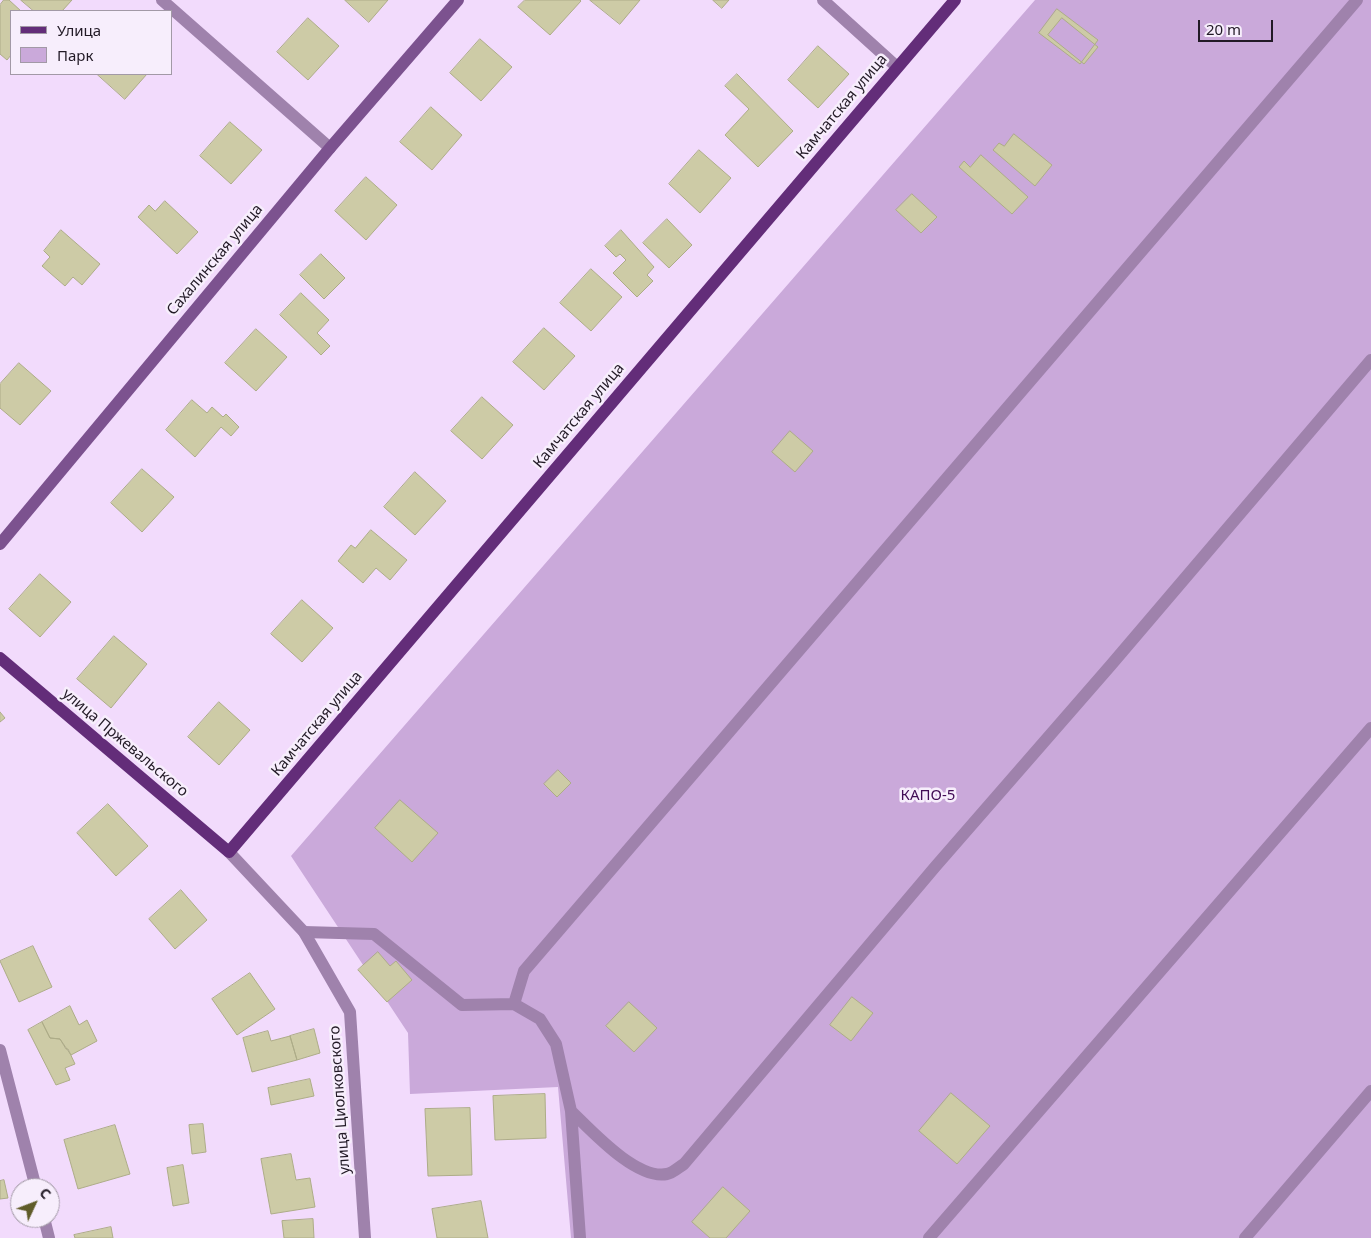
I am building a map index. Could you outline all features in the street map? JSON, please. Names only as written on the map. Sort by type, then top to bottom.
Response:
[{"type":"main road","name":"Сахалинская улица","points":[[0,544],[330,148],[458,0]]},
{"type":"main road","name":"Камчатская улица","points":[[229,852],[955,0]]},
{"type":"main road","name":"улица Пржевальского","points":[[0,658],[229,852]]},
{"type":"street","points":[[162,0],[330,148]]},
{"type":"street","points":[[823,0],[897,67]]},
{"type":"street","points":[[514,1004],[524,971],[1357,0]]},
{"type":"street","points":[[571,1111],[614,1152],[648,1172],[668,1174],[684,1164],[935,867],[1371,360]]},
{"type":"street","points":[[929,1238],[1371,728]]},
{"type":"street","name":"улица Циолковского","points":[[229,852],[304,932],[350,1012],[365,1238]]},
{"type":"street","points":[[304,932],[374,934],[462,1005],[514,1004],[540,1019],[556,1044],[571,1111],[580,1238]]},
{"type":"street","points":[[0,1050],[33,1178]]},
{"type":"street","points":[[1245,1238],[1371,1091]]},
{"type":"green space","name":"КАПО-5","points":[[1035,0],[1371,0],[1371,1238],[571,1238],[558,1087],[410,1094],[408,1033],[291,856]]},
{"type":"building","points":[[4,0],[9,0],[20,10],[10,10],[10,56],[7,60],[0,54],[0,5]]},
{"type":"building","points":[[21,0],[72,0],[63,10],[33,10]]},
{"type":"building","points":[[345,0],[388,0],[369,22]]},
{"type":"building","points":[[525,0],[581,1],[550,35],[518,7]]},
{"type":"building","points":[[590,0],[640,0],[620,24]]},
{"type":"building","points":[[713,0],[729,0],[722,8]]},
{"type":"building","points":[[1057,9],[1098,40],[1080,64],[1039,33]]},
{"type":"building","points":[[308,18],[339,46],[308,80],[277,52]]},
{"type":"building","points":[[1062,18],[1098,47],[1084,64],[1048,35]]},
{"type":"building","points":[[480,39],[512,67],[481,101],[450,73]]},
{"type":"building","points":[[818,46],[849,74],[818,108],[788,80]]},
{"type":"building","points":[[737,74],[793,131],[758,167],[725,135],[749,109],[725,86]]},
{"type":"building","points":[[98,75],[146,75],[125,99]]},
{"type":"building","points":[[431,107],[462,135],[432,170],[400,142]]},
{"type":"building","points":[[230,122],[262,150],[231,184],[200,156]]},
{"type":"building","points":[[1014,134],[1052,165],[1035,186],[993,150],[999,143],[1004,146]]},
{"type":"building","points":[[699,150],[731,178],[700,213],[669,184]]},
{"type":"building","points":[[981,155],[1028,197],[1012,214],[959,167],[964,161],[970,167]]},
{"type":"building","points":[[366,177],[397,205],[366,240],[335,211]]},
{"type":"building","points":[[912,194],[937,217],[921,233],[896,210]]},
{"type":"building","points":[[165,201],[198,232],[177,254],[138,217],[149,205],[155,211]]},
{"type":"building","points":[[667,219],[692,245],[669,268],[643,243]]},
{"type":"building","points":[[61,230],[100,264],[82,285],[73,277],[65,286],[42,266],[50,257],[44,251]]},
{"type":"building","points":[[621,230],[654,267],[647,275],[653,281],[637,297],[613,273],[626,260],[620,254],[616,257],[605,246]]},
{"type":"building","points":[[321,254],[345,278],[324,299],[300,275]]},
{"type":"building","points":[[591,269],[622,297],[591,331],[560,303]]},
{"type":"building","points":[[301,293],[329,320],[317,333],[330,346],[321,355],[280,315]]},
{"type":"building","points":[[544,328],[575,356],[544,390],[513,362]]},
{"type":"building","points":[[256,329],[287,357],[256,391],[225,363]]},
{"type":"building","points":[[19,363],[51,391],[20,425],[0,408],[0,384]]},
{"type":"building","points":[[482,397],[513,425],[482,459],[451,431]]},
{"type":"building","points":[[192,400],[207,413],[212,407],[223,417],[226,414],[239,427],[231,436],[221,427],[195,457],[166,430]]},
{"type":"building","points":[[790,431],[813,451],[795,472],[772,452]]},
{"type":"building","points":[[142,469],[174,497],[142,532],[111,503]]},
{"type":"building","points":[[415,472],[446,501],[415,535],[384,507]]},
{"type":"building","points":[[371,530],[407,560],[390,580],[376,568],[363,583],[338,561],[351,545],[355,548]]},
{"type":"building","points":[[40,574],[71,602],[40,637],[9,609]]},
{"type":"building","points":[[302,600],[333,628],[302,662],[271,634]]},
{"type":"building","points":[[114,636],[147,664],[111,708],[77,679]]},
{"type":"building","points":[[219,702],[250,730],[219,765],[188,737]]},
{"type":"building","points":[[0,712],[5,718],[0,722]]},
{"type":"building","points":[[558,770],[571,783],[557,797],[544,784]]},
{"type":"building","points":[[400,800],[438,833],[412,862],[375,828]]},
{"type":"building","points":[[108,804],[148,846],[116,876],[77,833]]},
{"type":"building","points":[[181,890],[207,920],[175,949],[149,919]]},
{"type":"building","points":[[33,946],[52,987],[19,1002],[0,961]]},
{"type":"building","points":[[378,952],[390,966],[396,961],[412,980],[387,1002],[358,970]]},
{"type":"building","points":[[250,973],[275,1009],[237,1035],[212,999]]},
{"type":"building","points":[[852,997],[873,1013],[851,1041],[830,1025]]},
{"type":"building","points":[[629,1002],[657,1028],[634,1052],[606,1026]]},
{"type":"building","points":[[70,1006],[79,1025],[87,1020],[97,1041],[71,1055],[60,1039],[50,1038],[42,1022]]},
{"type":"building","points":[[42,1022],[50,1038],[60,1039],[66,1049],[68,1049],[75,1064],[65,1068],[70,1080],[56,1085],[28,1030]]},
{"type":"building","points":[[314,1029],[320,1053],[297,1060],[290,1036]]},
{"type":"building","points":[[268,1031],[271,1041],[290,1036],[297,1060],[252,1072],[243,1038]]},
{"type":"building","points":[[310,1079],[314,1096],[271,1105],[268,1088]]},
{"type":"building","points":[[951,1093],[990,1126],[957,1164],[919,1131]]},
{"type":"building","points":[[545,1094],[546,1138],[495,1140],[493,1096]]},
{"type":"building","points":[[470,1108],[472,1175],[428,1176],[425,1109]]},
{"type":"building","points":[[203,1124],[206,1152],[192,1154],[189,1125]]},
{"type":"building","points":[[115,1125],[130,1174],[78,1189],[64,1140]]},
{"type":"building","points":[[291,1154],[296,1180],[310,1178],[315,1207],[271,1214],[261,1159]]},
{"type":"building","points":[[183,1165],[189,1203],[173,1206],[167,1168]]},
{"type":"building","points":[[4,1180],[8,1198],[0,1199],[0,1181]]},
{"type":"building","points":[[723,1187],[750,1211],[726,1238],[710,1238],[692,1222]]},
{"type":"building","points":[[481,1201],[488,1238],[437,1238],[432,1209]]},
{"type":"building","points":[[313,1219],[314,1238],[284,1238],[282,1221]]},
{"type":"building","points":[[111,1227],[113,1238],[75,1238],[74,1235]]}]
